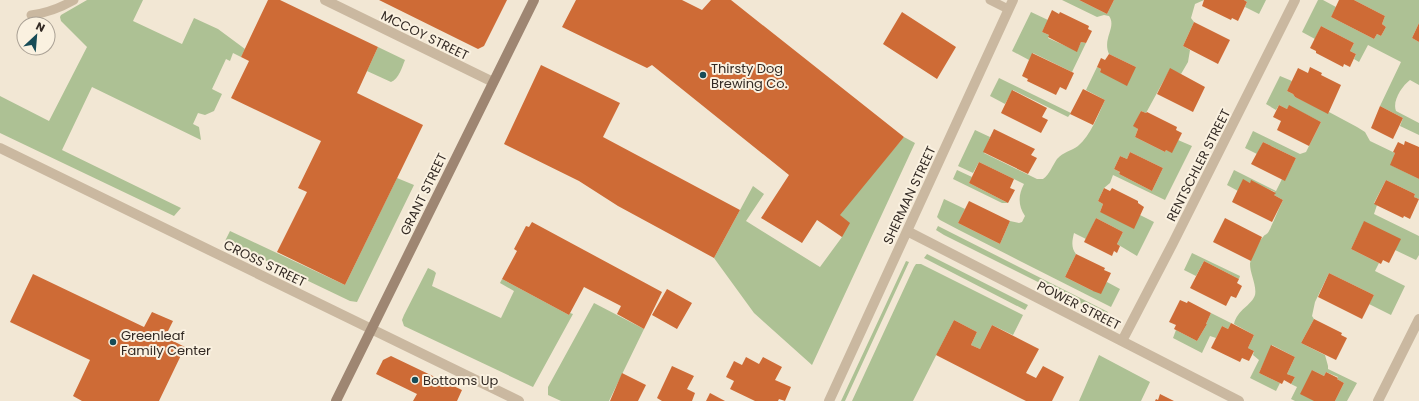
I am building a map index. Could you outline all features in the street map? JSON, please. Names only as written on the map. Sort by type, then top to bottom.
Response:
[{"type":"main road","name":"GRANT STREET","points":[[336,401],[370,329],[534,0]]},
{"type":"street","name":"MCCOY STREET","points":[[325,0],[493,82]]},
{"type":"street","name":"RENTSCHLER STREET","points":[[1122,341],[1295,0]]},
{"type":"street","name":"SHERMAN STREET","points":[[829,401],[1011,5]]},
{"type":"street","name":"CROSS STREET","points":[[0,148],[124,207],[519,401]]},
{"type":"street","name":"POWER STREET","points":[[907,231],[1239,401]]},
{"type":"street","points":[[1378,401],[1419,320]]},
{"type":"lane","points":[[31,15],[42,14],[74,0]]},
{"type":"lane","points":[[990,0],[1011,5]]},
{"type":"green space","points":[[87,0],[143,0],[133,21],[182,44],[194,18],[218,29],[245,49],[241,57],[233,53],[230,61],[226,59],[212,89],[222,94],[214,111],[205,115],[198,113],[193,124],[199,127],[201,140],[92,87],[62,150],[181,208],[174,216],[0,133],[0,96],[49,121],[87,47],[61,21],[60,17]]},
{"type":"green space","points":[[1062,0],[1079,0],[1107,14],[1114,0],[1204,0],[1195,4],[1191,18],[1194,22],[1183,46],[1190,50],[1188,62],[1181,74],[1170,69],[1146,113],[1141,111],[1134,126],[1138,129],[1135,137],[1165,152],[1166,150],[1172,152],[1178,140],[1192,146],[1165,200],[1113,175],[1110,183],[1104,188],[1098,201],[1103,204],[1100,212],[1140,215],[1154,222],[1137,256],[1117,244],[1123,232],[1096,218],[1086,239],[1074,233],[1072,244],[1076,254],[1065,277],[1093,291],[1107,282],[1120,289],[1111,307],[959,230],[937,217],[944,199],[965,209],[958,223],[1000,244],[1010,221],[1019,223],[1022,222],[1025,216],[1020,204],[1020,196],[1024,184],[979,162],[973,173],[958,166],[975,130],[990,137],[984,153],[1037,179],[1043,179],[1059,157],[1078,146],[1083,141],[1094,124],[1105,100],[1086,90],[1097,67],[1101,69],[1100,72],[1136,67],[1109,54],[1107,43],[1111,29],[1111,20],[1109,16],[1104,15],[1097,17]],"holes":[[[1130,152],[1163,168],[1152,191],[1119,174],[1120,172],[1114,169],[1120,156],[1127,159]]]},
{"type":"green space","points":[[1244,0],[1266,0],[1259,14],[1245,7],[1247,2]]},
{"type":"green space","points":[[1318,0],[1323,0],[1336,7],[1331,17],[1374,39],[1377,34],[1381,36],[1386,27],[1382,24],[1385,16],[1354,0],[1419,0],[1419,23],[1412,38],[1419,42],[1419,85],[1410,80],[1398,94],[1395,107],[1396,111],[1419,123],[1419,135],[1400,126],[1403,118],[1380,106],[1401,62],[1368,45],[1359,62],[1354,59],[1356,54],[1350,51],[1354,43],[1321,26],[1315,39],[1302,32]]},
{"type":"green space","points":[[1031,12],[1048,20],[1042,32],[1049,35],[1048,38],[1077,51],[1081,42],[1086,43],[1072,72],[1033,53],[1029,60],[1012,51]]},
{"type":"green space","points":[[378,47],[405,60],[398,76],[391,82],[367,71]]},
{"type":"green space","points":[[1280,76],[1292,81],[1287,91],[1295,97],[1328,113],[1329,112],[1365,132],[1370,141],[1395,153],[1391,165],[1419,179],[1419,199],[1414,197],[1415,194],[1386,180],[1374,203],[1377,205],[1374,214],[1419,236],[1419,255],[1416,260],[1395,250],[1364,222],[1351,249],[1379,263],[1375,271],[1405,286],[1391,315],[1369,304],[1374,295],[1329,273],[1315,302],[1312,316],[1314,319],[1301,343],[1325,355],[1328,369],[1357,383],[1347,401],[1335,401],[1344,383],[1337,379],[1338,377],[1326,372],[1324,376],[1312,370],[1314,401],[1295,401],[1291,399],[1297,387],[1291,384],[1295,377],[1287,374],[1295,357],[1272,345],[1259,373],[1280,383],[1276,391],[1250,378],[1259,360],[1253,355],[1254,351],[1248,348],[1254,335],[1234,324],[1238,315],[1251,302],[1255,295],[1250,262],[1260,242],[1268,233],[1283,200],[1274,195],[1275,192],[1251,181],[1250,183],[1243,180],[1238,191],[1227,185],[1234,170],[1276,191],[1282,179],[1285,180],[1296,158],[1263,142],[1257,154],[1245,148],[1253,131],[1300,154],[1306,152],[1321,122],[1289,106],[1287,109],[1279,105],[1276,110],[1266,104]]},
{"type":"green space","points":[[999,78],[1071,113],[1068,117],[1013,90],[1005,104],[990,96]]},
{"type":"green space","points":[[904,137],[915,143],[812,365],[754,313],[714,258],[753,186],[764,194],[746,221],[820,267],[842,237],[838,214]]},
{"type":"green space","points":[[957,170],[972,177],[969,183],[1008,203],[1002,203],[953,179]]},
{"type":"green space","points":[[397,178],[414,185],[357,302],[350,301],[225,241],[230,231],[345,285]]},
{"type":"green space","points":[[938,226],[1108,312],[1106,316],[944,235],[936,230]]},
{"type":"green space","points":[[1192,253],[1240,276],[1239,279],[1204,261],[1196,276],[1184,270]]},
{"type":"green space","points":[[927,254],[1028,305],[1025,310],[924,258]]},
{"type":"green space","points":[[906,261],[909,262],[845,401],[841,401]]},
{"type":"green space","points":[[916,264],[921,264],[1023,315],[1013,335],[992,325],[980,349],[971,345],[977,332],[954,320],[913,401],[852,401],[914,267]]},
{"type":"green space","points":[[428,268],[436,273],[432,286],[501,318],[514,291],[500,283],[502,279],[569,315],[570,313],[573,314],[533,387],[404,326],[402,320],[404,315]]},
{"type":"green space","points":[[594,303],[644,329],[609,401],[561,401],[548,395],[548,387]]},
{"type":"green space","points":[[1211,313],[1231,323],[1228,329],[1222,326],[1216,338],[1210,336],[1202,353],[1173,338],[1176,330],[1197,341],[1207,324]]},
{"type":"green space","points":[[1099,355],[1150,382],[1141,401],[1079,401]]},
{"type":"building","points":[[268,0],[280,0],[378,47],[357,93],[423,125],[345,285],[277,252],[307,192],[298,188],[321,141],[231,98],[249,61],[241,57]]},
{"type":"building","points":[[379,0],[507,0],[484,46],[478,49]]},
{"type":"building","points":[[576,0],[682,0],[702,10],[711,0],[731,0],[904,137],[840,215],[850,223],[842,237],[817,220],[802,243],[761,218],[789,175],[652,65],[647,68],[562,27]]},
{"type":"building","points":[[1079,0],[1114,0],[1107,14]]},
{"type":"building","points":[[1204,0],[1244,0],[1247,2],[1238,21],[1232,18],[1231,20],[1202,6]]},
{"type":"building","points":[[1339,0],[1354,0],[1385,16],[1382,24],[1386,27],[1381,36],[1377,34],[1374,39],[1331,17]]},
{"type":"building","points":[[1052,10],[1059,14],[1060,12],[1089,26],[1088,29],[1092,31],[1086,43],[1081,42],[1077,52],[1048,37],[1049,35],[1042,32]]},
{"type":"building","points":[[902,12],[956,47],[937,79],[883,44]]},
{"type":"building","points":[[1194,22],[1230,40],[1218,64],[1183,46]]},
{"type":"building","points":[[1419,23],[1419,42],[1412,38]]},
{"type":"building","points":[[1321,26],[1354,43],[1350,51],[1356,54],[1350,67],[1344,64],[1343,67],[1316,53],[1316,51],[1310,48]]},
{"type":"building","points":[[1032,53],[1074,73],[1066,90],[1060,87],[1056,95],[1027,81],[1028,79],[1022,76]]},
{"type":"building","points":[[1109,54],[1136,67],[1127,86],[1100,72],[1101,69],[1097,67],[1101,58],[1105,60]]},
{"type":"building","points":[[541,65],[620,103],[603,137],[740,210],[714,258],[618,206],[579,181],[504,144]]},
{"type":"building","points":[[1310,67],[1322,73],[1321,75],[1341,85],[1328,114],[1295,97],[1287,91],[1298,68],[1308,73]]},
{"type":"building","points":[[1170,68],[1205,87],[1193,112],[1157,94]]},
{"type":"building","points":[[1083,89],[1105,100],[1093,125],[1070,114]]},
{"type":"building","points":[[1012,90],[1047,108],[1042,117],[1048,120],[1041,133],[1001,113]]},
{"type":"building","points":[[1279,105],[1287,109],[1289,105],[1321,122],[1309,146],[1277,130],[1281,121],[1273,117]]},
{"type":"building","points":[[1380,106],[1403,118],[1393,139],[1371,128]]},
{"type":"building","points":[[1141,111],[1147,112],[1177,127],[1176,130],[1182,133],[1172,153],[1166,150],[1165,152],[1135,137],[1138,129],[1133,126]]},
{"type":"building","points":[[994,129],[1035,149],[1031,155],[1037,158],[1028,174],[983,152]]},
{"type":"building","points":[[1405,141],[1419,147],[1419,179],[1390,165],[1395,153],[1393,152],[1398,142],[1404,145]]},
{"type":"building","points":[[1263,142],[1296,158],[1285,181],[1251,164]]},
{"type":"building","points":[[1130,152],[1163,168],[1152,191],[1119,174],[1120,172],[1114,169],[1120,156],[1127,159]]},
{"type":"building","points":[[979,162],[1014,179],[1010,188],[1015,190],[1008,203],[969,183]]},
{"type":"building","points":[[1243,179],[1250,183],[1251,180],[1276,193],[1274,195],[1283,200],[1272,222],[1232,202]]},
{"type":"building","points":[[1386,180],[1415,194],[1414,197],[1419,199],[1410,219],[1404,216],[1403,218],[1374,204]]},
{"type":"building","points":[[1104,188],[1110,191],[1112,188],[1138,201],[1138,203],[1144,207],[1134,229],[1100,212],[1103,204],[1098,201]]},
{"type":"building","points":[[969,201],[1010,221],[1000,244],[958,223]]},
{"type":"building","points":[[1096,218],[1123,232],[1117,244],[1120,246],[1117,253],[1114,251],[1112,256],[1084,242]]},
{"type":"building","points":[[1225,218],[1262,237],[1251,261],[1213,242]]},
{"type":"building","points":[[1364,221],[1401,239],[1389,263],[1383,260],[1381,264],[1351,249]]},
{"type":"building","points":[[532,222],[662,292],[644,329],[617,314],[621,306],[584,287],[569,315],[502,279],[517,251],[514,249],[526,226],[529,227]]},
{"type":"building","points":[[1076,254],[1105,268],[1104,270],[1111,273],[1101,294],[1065,277]]},
{"type":"building","points":[[1204,261],[1239,279],[1237,283],[1242,286],[1236,298],[1231,296],[1226,306],[1190,288]]},
{"type":"building","points":[[1329,273],[1374,295],[1362,319],[1318,297]]},
{"type":"building","name":"Greenleaf Family Center","points":[[33,274],[144,327],[152,312],[173,321],[165,337],[185,347],[159,401],[82,401],[73,396],[90,360],[10,322]]},
{"type":"building","points":[[667,289],[692,303],[677,329],[652,315]]},
{"type":"building","points":[[1180,300],[1187,303],[1188,301],[1211,313],[1207,324],[1197,341],[1174,329],[1176,325],[1169,322]]},
{"type":"building","points":[[1314,319],[1342,333],[1341,335],[1347,338],[1336,360],[1301,343]]},
{"type":"building","points":[[954,320],[977,332],[971,345],[980,349],[992,325],[1039,349],[1026,373],[1036,378],[1043,366],[1064,377],[1052,401],[1026,401],[936,355]]},
{"type":"building","points":[[1231,323],[1254,335],[1248,348],[1254,351],[1249,361],[1242,358],[1240,362],[1211,348],[1222,326],[1228,329]]},
{"type":"building","points":[[1271,345],[1295,357],[1287,374],[1295,377],[1291,384],[1284,380],[1282,384],[1259,373]]},
{"type":"building","name":"Bottoms Up","points":[[391,356],[462,390],[457,401],[413,401],[417,394],[376,374],[383,360]]},
{"type":"building","points":[[746,357],[759,364],[763,357],[782,367],[775,380],[791,387],[785,401],[779,399],[778,401],[755,401],[730,389],[734,381],[726,377],[734,361],[742,365]]},
{"type":"building","points":[[672,366],[694,376],[687,389],[695,393],[692,401],[662,401],[657,398]]},
{"type":"building","points":[[1312,370],[1324,376],[1326,372],[1344,383],[1335,401],[1314,401],[1300,394]]},
{"type":"building","points":[[622,373],[646,385],[638,401],[610,401]]},
{"type":"building","points":[[710,393],[725,401],[706,401]]},
{"type":"building","points":[[1160,394],[1174,401],[1155,401],[1156,399],[1158,400]]},
{"type":"place","name":"Thirsty Dog Brewing Co.","points":[[703,75]]},
{"type":"place","name":"Greenleaf Family Center","points":[[113,342]]},
{"type":"place","name":"Bottoms Up","points":[[415,380]]}]
